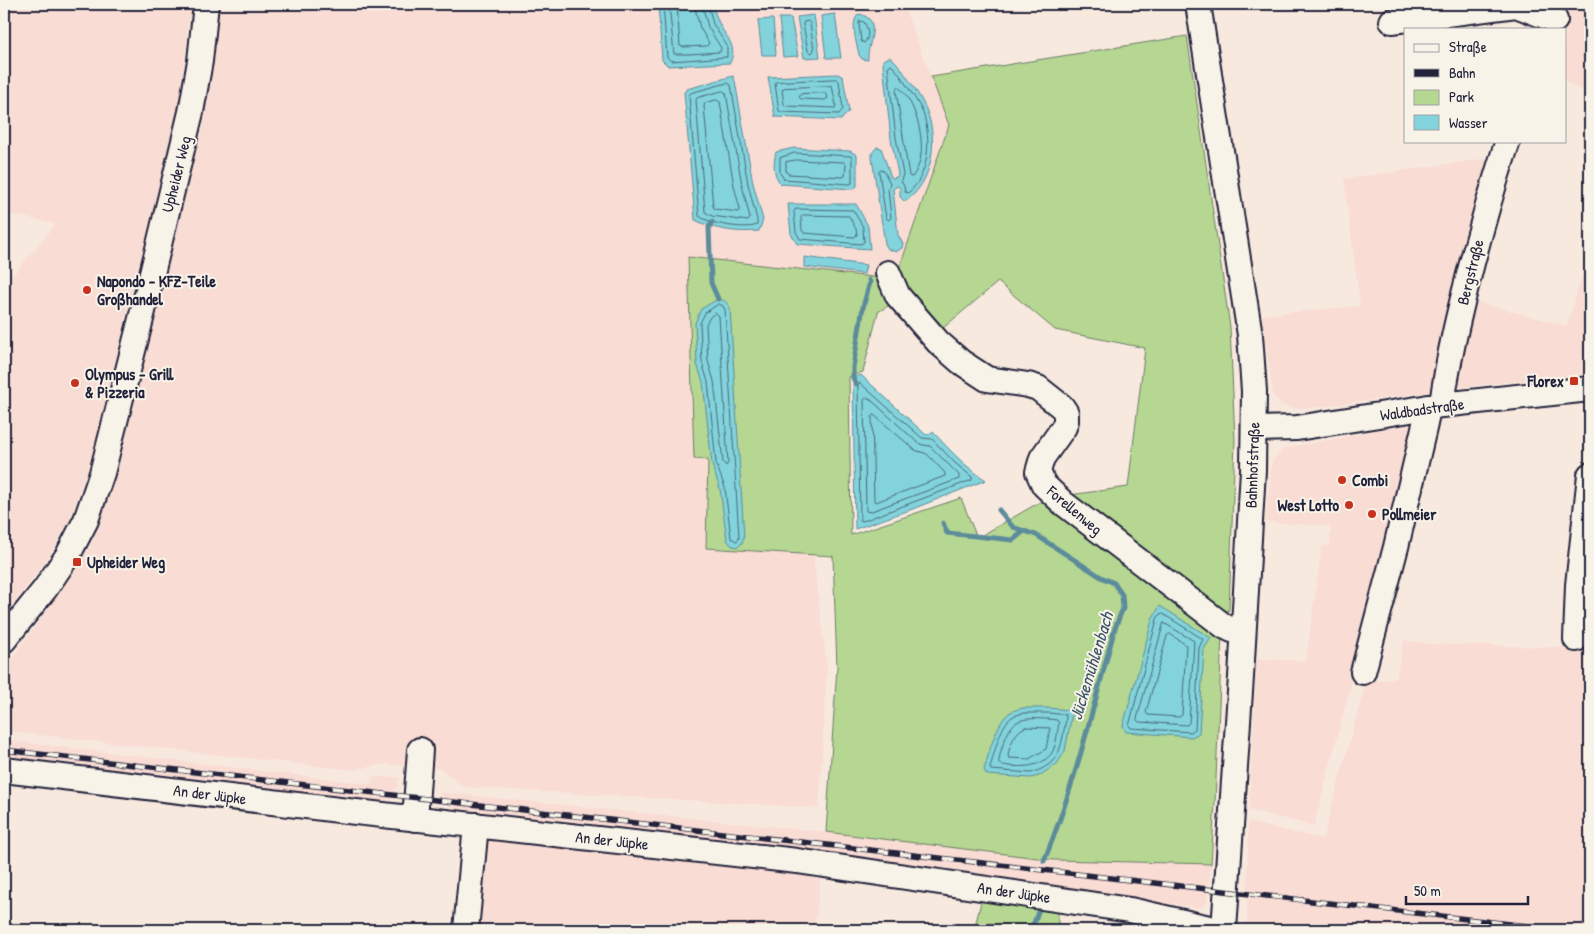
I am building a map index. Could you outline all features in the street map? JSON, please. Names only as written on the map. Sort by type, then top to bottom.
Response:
[{"type":"street","name":"Upheider Weg","points":[[4,640],[68,555],[86,520],[102,473],[191,112],[200,62],[206,4]]},
{"type":"street","name":"Bahnhofstraße","points":[[1198,4],[1250,335],[1254,391],[1254,429],[1244,631],[1224,930]]},
{"type":"street","points":[[1392,21],[1516,5],[1556,18]]},
{"type":"street","name":"Bergstraße","points":[[1363,672],[1396,547],[1425,424],[1446,379],[1463,298],[1495,177],[1508,142]]},
{"type":"street","name":"Forellenweg","points":[[888,273],[898,296],[938,342],[961,362],[988,379],[1038,388],[1062,407],[1066,413],[1064,427],[1039,465],[1038,472],[1040,478],[1050,491],[1063,503],[1224,626],[1232,630],[1244,631]]},
{"type":"street","name":"Waldbadstraße","points":[[1254,429],[1297,428],[1435,406],[1590,389]]},
{"type":"street","points":[[1576,639],[1578,585],[1590,475]]},
{"type":"street","points":[[415,819],[420,750]]},
{"type":"street","name":"An der Jüpke","points":[[4,770],[415,819],[798,861],[1130,910],[1218,930]]},
{"type":"street","points":[[466,930],[476,825]]},
{"type":"shaded area","points":[[4,4],[191,4],[179,104],[91,458],[70,520],[48,557],[4,618],[4,272],[13,275],[56,224],[4,213]]},
{"type":"shaded area","points":[[457,4],[903,4],[949,124],[899,269],[882,278],[688,257],[695,459],[708,460],[706,548],[813,555],[827,667],[819,808],[463,787],[441,769],[384,764],[353,770],[4,731],[4,673],[22,644],[77,569],[92,543],[121,457],[192,168],[212,78],[219,9],[444,11]]},
{"type":"shaded area","points":[[1572,4],[1590,4],[1590,94],[1566,82],[1566,28],[1561,28]]},
{"type":"shaded area","points":[[1490,158],[1435,391],[1312,408],[1291,408],[1282,405],[1273,395],[1262,315],[1360,306],[1344,179]]},
{"type":"shaded area","points":[[1590,249],[1590,373],[1454,388],[1469,300],[1567,326]]},
{"type":"shaded area","points":[[1408,425],[1415,439],[1314,826],[1249,810],[1257,659],[1306,661],[1322,545],[1330,546],[1331,526],[1265,522],[1272,462],[1285,448]]},
{"type":"shaded area","points":[[1404,640],[1430,644],[1590,648],[1590,930],[1245,930],[1247,920],[1248,822],[1323,839],[1366,682],[1396,678]]},
{"type":"shaded area","points":[[4,740],[371,784],[372,777],[399,777],[398,786],[384,803],[4,760]]},
{"type":"shaded area","points":[[438,792],[826,832],[1054,860],[1211,864],[1207,902],[1200,908],[822,855],[475,816],[456,811]]},
{"type":"shaded area","points":[[483,837],[821,875],[814,930],[473,930]]},
{"type":"green space","points":[[1187,36],[1230,327],[1235,440],[1229,610],[1218,614],[1222,634],[1211,864],[1054,860],[826,832],[837,667],[833,556],[706,548],[708,460],[694,459],[688,257],[882,278],[899,269],[949,125],[931,77]],"holes":[[[998,282],[1055,330],[1145,348],[1128,487],[1047,498],[977,538],[961,498],[851,535],[849,377],[863,372],[878,312],[905,296],[937,333]]]},
{"type":"green space","points":[[982,898],[1058,911],[1058,930],[974,930]]},
{"type":"water","points":[[658,4],[713,4],[718,21],[732,46],[733,51],[730,63],[668,66],[662,60]]},
{"type":"water","points":[[835,14],[841,58],[826,58],[821,16]]},
{"type":"water","points":[[859,14],[871,21],[872,33],[868,60],[862,59],[859,55],[855,39],[854,22]]},
{"type":"water","points":[[814,15],[820,57],[804,58],[797,17]]},
{"type":"water","points":[[779,18],[791,18],[798,56],[783,57]]},
{"type":"water","points":[[773,19],[776,55],[762,55],[758,20]]},
{"type":"water","points":[[889,57],[900,67],[926,109],[930,121],[933,146],[928,171],[915,193],[904,201],[900,197],[900,188],[897,186],[893,189],[898,235],[903,244],[902,248],[896,252],[888,249],[885,244],[872,158],[872,153],[877,147],[881,148],[891,177],[897,177],[883,64],[883,60]]},
{"type":"water","points":[[838,74],[843,77],[849,111],[841,120],[775,117],[768,77]]},
{"type":"water","points":[[733,76],[753,183],[763,220],[759,231],[726,230],[695,220],[684,92],[687,89]]},
{"type":"water","points":[[794,148],[850,151],[857,155],[857,186],[851,189],[781,184],[776,177],[774,169],[776,152]]},
{"type":"water","points":[[788,204],[856,204],[868,226],[870,249],[797,244],[791,234]]},
{"type":"water","points":[[804,257],[866,265],[864,274],[804,267]]},
{"type":"water","points":[[718,299],[726,302],[730,308],[744,537],[738,547],[732,546],[727,540],[720,489],[712,465],[703,382],[697,364],[695,323],[701,309]]},
{"type":"water","points":[[861,375],[926,435],[933,432],[964,464],[986,480],[855,529],[853,378]]},
{"type":"water","points":[[1160,606],[1211,638],[1204,649],[1199,733],[1192,737],[1126,732],[1123,726],[1153,617]]},
{"type":"water","points":[[1023,708],[1069,710],[1072,714],[1065,751],[1057,764],[1039,776],[1031,778],[987,775],[984,770],[1001,722],[1011,712]]},
{"type":"waterway","points":[[712,222],[709,227],[711,283],[718,299]]},
{"type":"waterway","name":"Jückemühlenbach","points":[[856,384],[853,378],[853,367],[869,280]]},
{"type":"waterway","name":"Jückemühlenbach","points":[[999,510],[1013,527],[1036,535],[1101,577],[1114,583],[1122,595],[1123,608],[1115,628],[1083,746],[1065,804],[1044,861]]},
{"type":"waterway","points":[[943,523],[947,533],[1013,540],[1024,531]]},
{"type":"waterway","name":"Jückemühlenbach","points":[[1028,930],[1034,923],[1040,906]]},
{"type":"railway","points":[[4,750],[1562,930]]},
{"type":"place","name":"Napondo - KFZ-Teile Großhandel","points":[[87,290]]},
{"type":"place","name":"Florex","points":[[1574,381]]},
{"type":"place","name":"Olympus - Grill & Pizzeria","points":[[75,383]]},
{"type":"place","name":"Combi","points":[[1342,480]]},
{"type":"place","name":"West Lotto","points":[[1349,505]]},
{"type":"place","name":"Pollmeier","points":[[1372,514]]},
{"type":"place","name":"Upheider Weg","points":[[77,562]]}]
